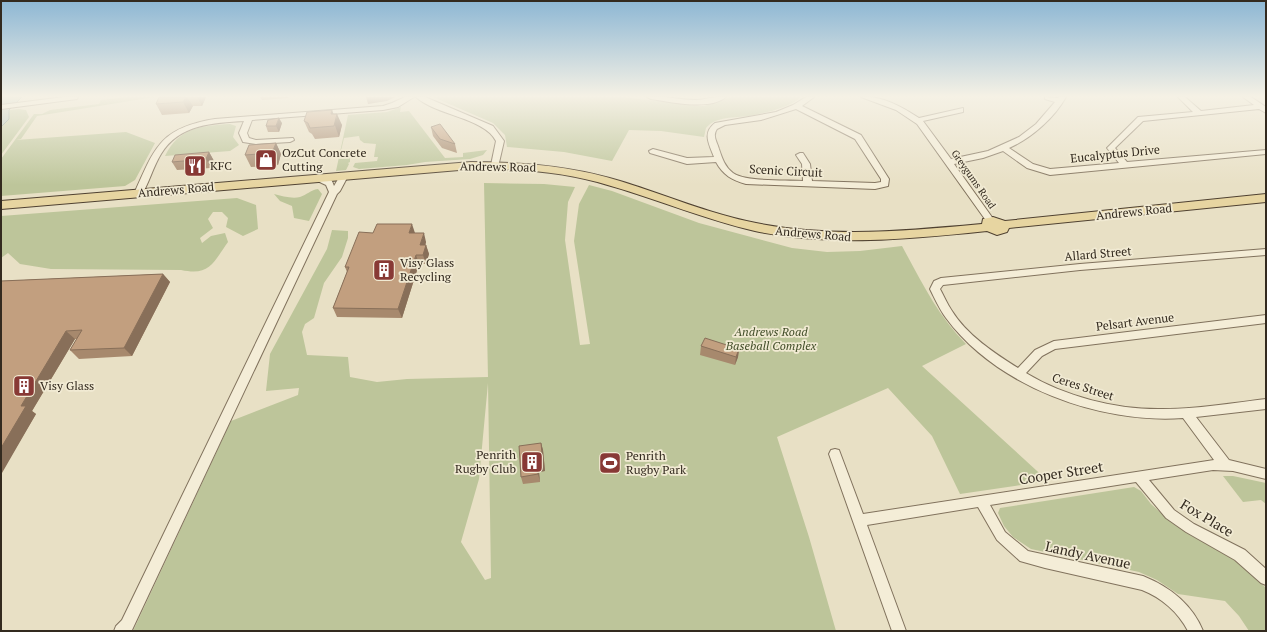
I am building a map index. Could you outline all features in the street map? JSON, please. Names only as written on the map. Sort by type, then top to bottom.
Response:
[{"type":"main road","name":"Andrews Road","points":[[1,205],[344,176],[450,166],[494,159],[513,166],[563,171],[608,181],[723,219],[789,233],[831,237],[882,237],[989,224],[997,231],[1002,230],[1003,226],[1266,198]]},
{"type":"street","points":[[138,194],[166,140],[184,128],[189,126]]},
{"type":"street","points":[[246,126],[243,133],[246,140],[256,142],[290,140]]},
{"type":"street","points":[[488,126],[495,132],[500,142],[494,159]]},
{"type":"street","name":"Scenic Circuit","points":[[717,126],[711,134],[719,159],[726,173],[738,180],[808,184],[887,185],[885,179],[859,137],[838,126]]},
{"type":"street","name":"Greygums Road","points":[[923,126],[950,162],[989,224]]},
{"type":"street","points":[[950,162],[983,154],[1002,147],[1028,134],[1035,126]]},
{"type":"street","points":[[1125,165],[1111,148],[1133,126]]},
{"type":"street","name":"Eucalyptus Drive","points":[[1002,147],[1038,172],[1266,152]]},
{"type":"street","points":[[653,151],[687,161],[719,159]]},
{"type":"street","points":[[800,155],[806,164],[808,184]]},
{"type":"street","points":[[121,631],[127,625],[333,192],[338,189],[344,176]]},
{"type":"street","points":[[315,178],[329,183],[333,192]]},
{"type":"street","name":"Allard Street","points":[[935,287],[941,282],[1067,268],[1266,252]]},
{"type":"street","name":"Ceres Street","points":[[935,287],[935,290],[950,314],[970,338],[992,356],[1019,374],[1051,391],[1098,407],[1143,414],[1185,412],[1266,404]]},
{"type":"street","name":"Pelsart Avenue","points":[[1019,374],[1034,356],[1046,348],[1054,345],[1266,319]]},
{"type":"street","points":[[1185,412],[1225,465]]},
{"type":"street","points":[[835,454],[860,520],[898,631]]},
{"type":"street","name":"Cooper Street","points":[[860,520],[1213,465],[1225,465],[1266,474]]},
{"type":"street","name":"Fox Place","points":[[1139,477],[1170,514],[1190,528],[1240,555],[1266,578]]},
{"type":"street","name":"Landy Avenue","points":[[981,501],[1001,536],[1020,553],[1038,560],[1143,583],[1150,586],[1175,602],[1186,614],[1196,631]]},
{"type":"green space","points":[[22,126],[1,155],[1,127]]},
{"type":"green space","points":[[25,126],[30,126],[21,139],[16,140],[126,132],[155,143],[135,180],[125,186],[1,196],[1,159]]},
{"type":"green space","points":[[236,126],[233,137],[239,145],[230,151],[165,156],[177,139],[200,127]]},
{"type":"green space","points":[[346,126],[421,126],[445,158],[463,157],[463,153],[487,150],[483,155],[470,159],[359,169],[353,167],[355,163],[377,161],[378,157],[374,157],[376,144],[364,143],[360,140],[359,136],[344,138],[339,159],[350,158],[350,162],[348,163],[349,164],[346,170],[336,171]]},
{"type":"green space","points":[[496,126],[708,126],[704,137],[661,131],[629,130],[612,161],[564,152],[507,147],[505,135]]},
{"type":"green space","name":"Andrews Road Baseball Complex","points":[[484,183],[544,184],[575,187],[568,202],[565,240],[580,345],[590,344],[574,241],[579,204],[589,185],[612,191],[699,223],[792,248],[827,252],[860,251],[902,246],[938,310],[966,344],[922,366],[1048,481],[960,494],[932,436],[888,388],[777,437],[809,537],[836,631],[133,631],[231,421],[298,395],[299,388],[266,391],[270,354],[327,249],[332,230],[348,231],[348,238],[342,257],[324,283],[314,318],[305,324],[302,332],[307,355],[348,357],[350,377],[377,382],[407,379],[488,377]],"holes":[[[488,383],[491,578],[485,580],[461,542],[479,479]]]},
{"type":"green space","points":[[318,189],[322,194],[309,221],[294,218],[292,206],[280,201],[274,194],[297,198]]},
{"type":"green space","points":[[237,198],[256,205],[258,229],[243,236],[226,227],[228,218],[222,212],[213,212],[208,219],[213,228],[200,238],[202,243],[211,236],[225,233],[228,242],[210,266],[198,271],[51,269],[20,264],[8,253],[1,258],[1,216]]},
{"type":"green space","points":[[1223,476],[1233,476],[1266,483],[1266,504],[1261,500],[1243,502]]},
{"type":"green space","points":[[1134,487],[1141,491],[1151,504],[1172,523],[1192,536],[1229,556],[1251,573],[1265,587],[1266,631],[1249,631],[1239,616],[1225,601],[1178,594],[1157,580],[1139,572],[1031,549],[1013,537],[1004,526],[998,513],[1000,508]]},
{"type":"building","points":[[309,126],[328,126],[310,128]]},
{"type":"building","points":[[442,126],[455,144],[440,139],[431,127]]},
{"type":"building","points":[[276,143],[272,153],[245,155],[249,145]]},
{"type":"building","points":[[209,152],[206,159],[172,162],[175,155]]},
{"type":"building","name":"Visy Glass Recycling","points":[[377,224],[412,224],[409,233],[424,233],[420,245],[426,245],[423,255],[416,255],[398,309],[333,308],[349,267],[345,267],[359,232],[373,233]]},
{"type":"building","name":"Visy Glass","points":[[163,274],[124,348],[70,350],[82,330],[66,331],[21,406],[26,406],[1,448],[1,281]]},
{"type":"building","points":[[705,338],[739,349],[736,357],[701,346]]},
{"type":"building","name":"Penrith Rugby Club","points":[[541,443],[543,464],[537,465],[538,474],[521,477],[519,446]]},
{"type":"place","name":"OzCut Concrete Cutting","points":[[266,160]]},
{"type":"place","name":"KFC","points":[[195,166]]},
{"type":"place","name":"Visy Glass Recycling","points":[[384,270]]},
{"type":"place","name":"Visy Glass","points":[[24,386]]},
{"type":"place","name":"Penrith Rugby Club","points":[[532,462]]},
{"type":"place","name":"Penrith Rugby Park","points":[[610,463]]}]
